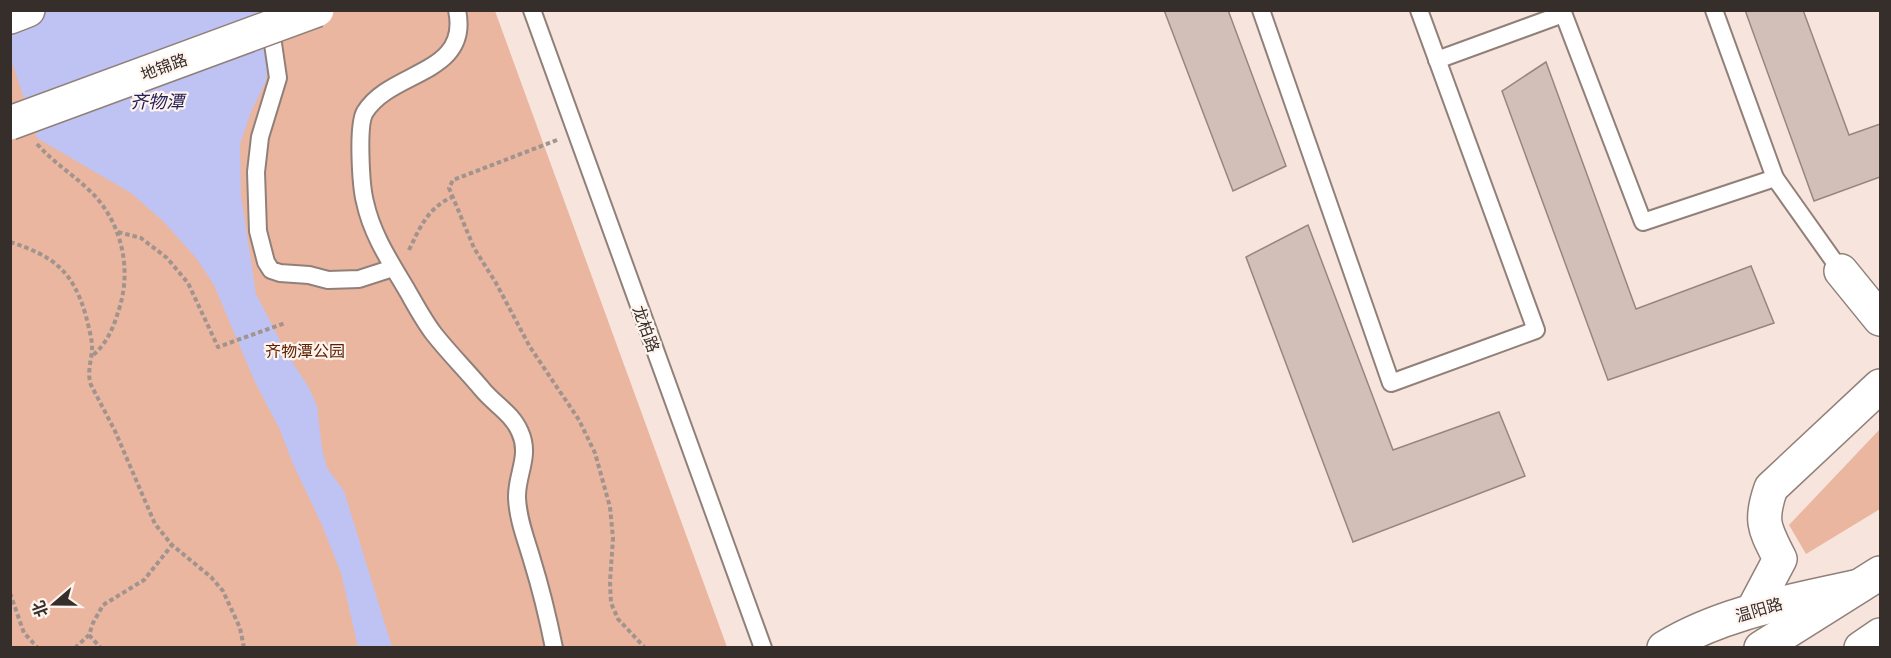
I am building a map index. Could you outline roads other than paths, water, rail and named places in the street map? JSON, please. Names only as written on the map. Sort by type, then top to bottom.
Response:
[{"type":"street","points":[[10,17],[28,10]]},
{"type":"street","name":"地锦路","points":[[22,130],[317,10]]},
{"type":"street","points":[[1841,271],[1881,319]]},
{"type":"street","points":[[1753,610],[1780,559],[1766,531],[1763,509],[1771,488],[1881,386]]},
{"type":"street","name":"温阳路","points":[[1664,648],[1683,636],[1753,610],[1870,579]]},
{"type":"street","name":"温阳路","points":[[1761,648],[1870,579]]},
{"type":"street","points":[[1861,648],[1881,635]]},
{"type":"lane","points":[[269,10],[278,78],[260,137],[256,172],[258,231],[266,262],[271,270],[280,273],[309,275],[328,280],[359,279],[393,268]]},
{"type":"lane","points":[[457,10],[460,26],[458,40],[450,53],[391,89],[364,113],[360,129],[364,203],[380,244],[432,332],[491,400],[506,411],[520,431],[526,450],[517,495],[519,520],[546,606],[554,648]]},
{"type":"lane","name":"龙柏路","points":[[532,10],[763,648]]},
{"type":"lane","points":[[1261,10],[1391,383],[1536,330],[1419,10]]},
{"type":"lane","points":[[1714,10],[1776,178],[1841,271]]},
{"type":"lane","points":[[1437,60],[1563,12],[1643,222],[1776,178]]},
{"type":"water","name":"齐物潭","points":[[10,11],[259,11],[268,61],[266,81],[251,112],[240,144],[241,196],[256,294],[317,406],[322,449],[327,468],[344,491],[392,647],[358,647],[341,573],[322,525],[293,464],[280,430],[255,382],[214,285],[197,259],[163,221],[131,193],[37,138],[11,59]]},
{"type":"park label","name":"齐物潭公园","points":[[305,351]]}]
